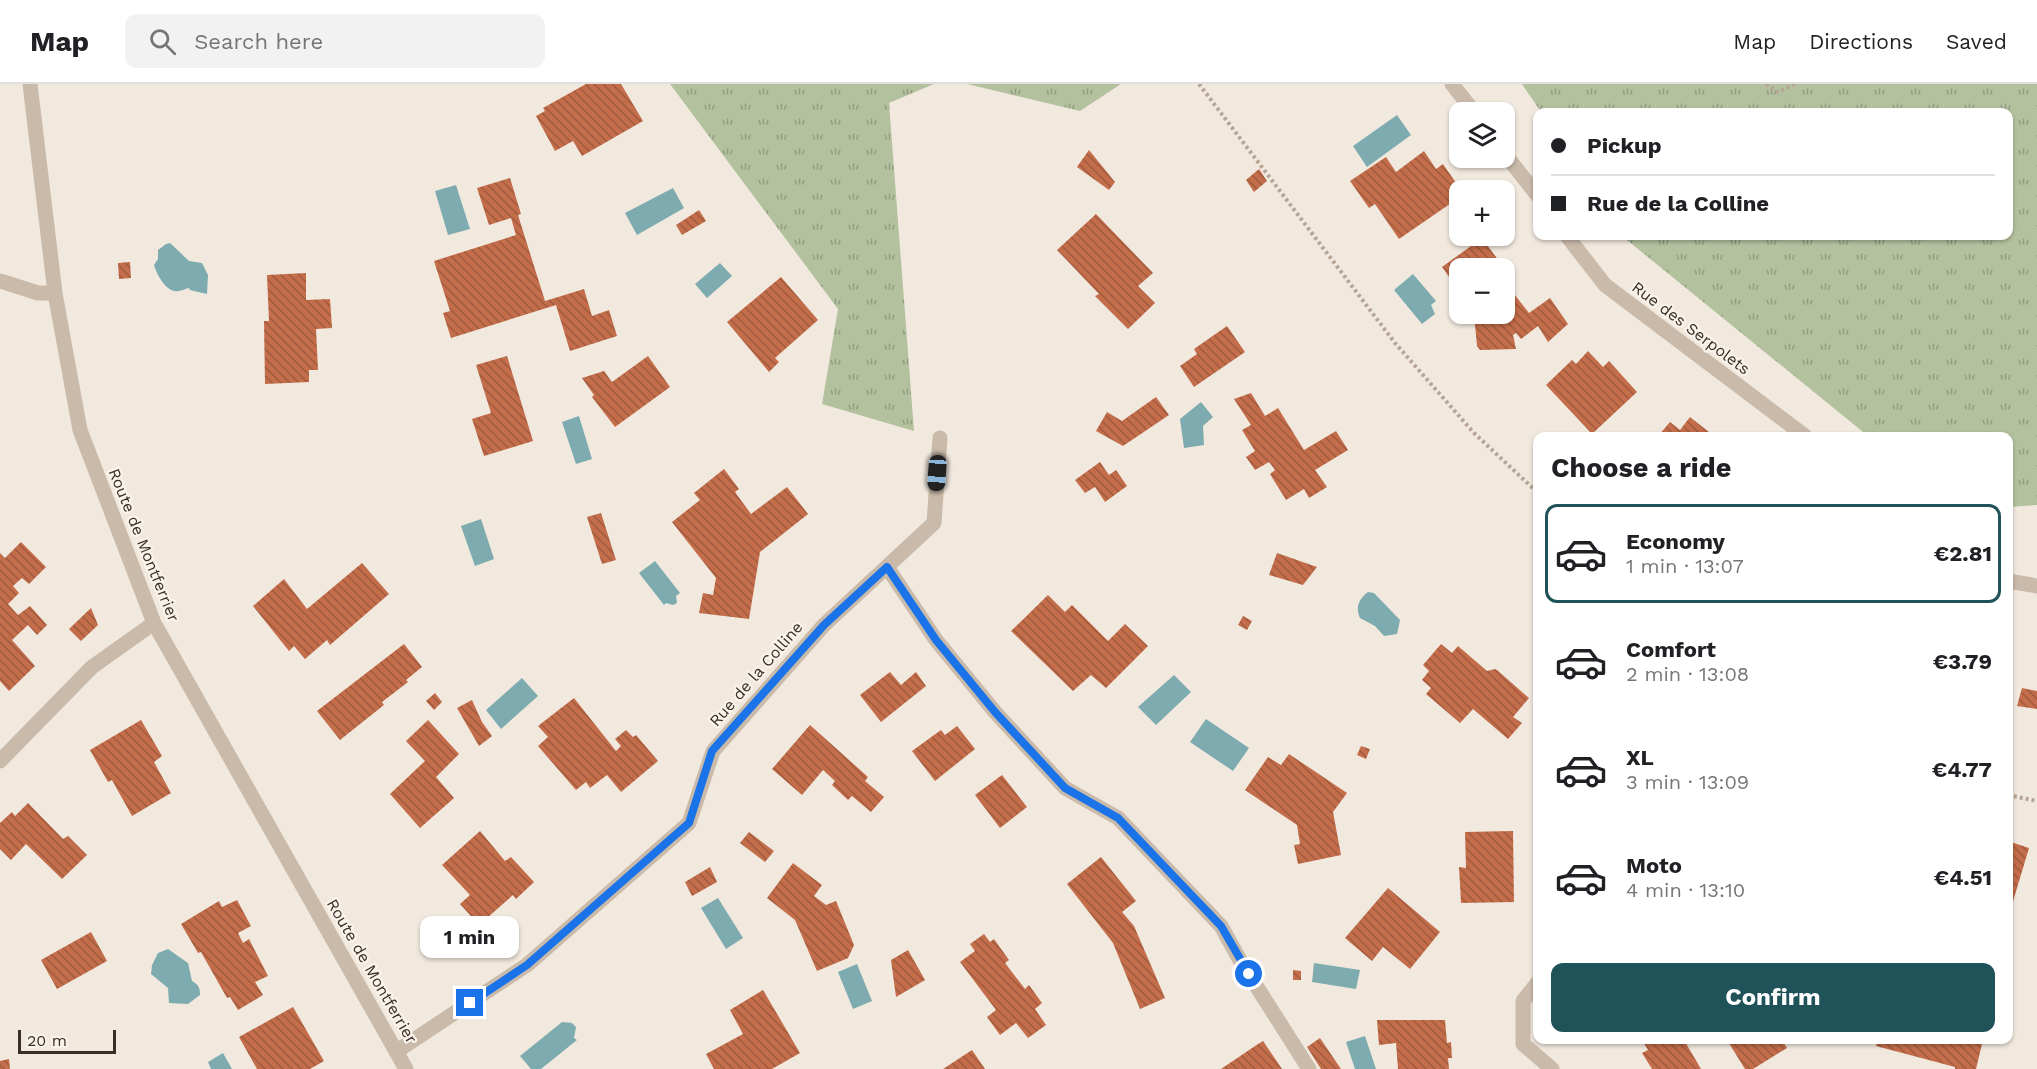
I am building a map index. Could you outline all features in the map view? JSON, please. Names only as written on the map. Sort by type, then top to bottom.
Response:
[{"type":"street","name":"Route de Montferrier","points":[[30,84],[55,292],[80,430],[154,623],[406,1069]]},
{"type":"street","points":[[1452,84],[1466,102]]},
{"type":"street","points":[[1515,167],[1533,190]]},
{"type":"street","name":"Rue des Serpolets","points":[[1570,240],[1605,285],[1800,432]]},
{"type":"street","points":[[0,281],[38,293],[55,292]]},
{"type":"street","name":"Rue de la Colline","points":[[397,1051],[527,965],[689,823],[712,751],[824,625],[934,523],[940,438]]},
{"type":"street","points":[[887,567],[936,640],[995,712],[1065,788],[1118,818],[1221,926],[1241,962],[1309,1069]]},
{"type":"street","points":[[2013,582],[2037,586]]},
{"type":"street","points":[[0,761],[92,667],[154,623]]},
{"type":"street","points":[[1533,988],[1523,1001],[1523,1044],[1552,1069]]},
{"type":"path","points":[[1199,84],[1395,344],[1474,433],[1533,489]]},
{"type":"path","points":[[1766,84],[1778,92],[1795,84]]},
{"type":"path","points":[[2013,796],[2037,801]]},
{"type":"green space","points":[[670,84],[934,84],[889,103],[914,431],[822,404],[838,309]]},
{"type":"green space","points":[[967,84],[1121,84],[1080,111]]},
{"type":"green space","points":[[1522,84],[2037,84],[2037,505],[2013,507],[2013,432],[1863,432],[1627,240],[2013,240],[2013,108],[1538,108]]},
{"type":"water","points":[[1397,115],[1411,135],[1367,167],[1353,146]]},
{"type":"water","points":[[456,185],[470,229],[448,235],[435,191]]},
{"type":"water","points":[[673,188],[684,208],[637,235],[625,213]]},
{"type":"water","points":[[170,243],[189,261],[202,263],[208,275],[207,294],[189,288],[171,290],[162,281],[154,265],[158,259],[158,250]]},
{"type":"water","points":[[720,263],[732,276],[707,298],[695,284]]},
{"type":"water","points":[[1413,274],[1436,301],[1431,305],[1435,314],[1422,324],[1394,290]]},
{"type":"water","points":[[1201,402],[1213,417],[1203,426],[1204,445],[1184,448],[1180,419]]},
{"type":"water","points":[[579,416],[592,459],[576,464],[562,422]]},
{"type":"water","points":[[481,519],[494,559],[475,566],[461,526]]},
{"type":"water","points":[[655,561],[680,593],[676,596],[677,603],[673,605],[666,603],[664,605],[639,573]]},
{"type":"water","points":[[1368,592],[1374,593],[1400,620],[1397,634],[1384,636],[1375,626],[1360,618],[1359,604]]},
{"type":"water","points":[[1174,675],[1191,692],[1156,725],[1138,707]]},
{"type":"water","points":[[522,678],[538,696],[501,729],[486,710]]},
{"type":"water","points":[[1206,719],[1249,748],[1233,771],[1190,742]]},
{"type":"water","points":[[718,898],[743,938],[726,949],[701,908]]},
{"type":"water","points":[[168,949],[188,963],[192,981],[199,989],[200,995],[188,1004],[169,1003],[168,988],[151,974],[152,965],[158,953]]},
{"type":"water","points":[[1314,963],[1360,970],[1356,989],[1312,982]]},
{"type":"water","points":[[857,964],[872,1001],[853,1009],[838,972]]},
{"type":"water","points":[[562,1022],[572,1023],[576,1027],[574,1038],[577,1040],[541,1069],[531,1069],[520,1056]]},
{"type":"water","points":[[1365,1036],[1376,1069],[1355,1069],[1346,1042]]},
{"type":"water","points":[[223,1053],[232,1069],[211,1069],[208,1062]]},
{"type":"building","points":[[586,84],[621,84],[643,121],[582,156],[573,141],[555,151],[536,116],[545,111],[543,108]]},
{"type":"building","points":[[1089,150],[1115,182],[1109,190],[1077,167]]},
{"type":"building","points":[[1424,151],[1436,169],[1443,164],[1454,180],[1449,180],[1449,205],[1399,239],[1375,204],[1369,208],[1350,181],[1386,157],[1396,172]]},
{"type":"building","points":[[1259,169],[1267,181],[1254,192],[1246,180]]},
{"type":"building","points":[[510,178],[521,214],[518,215],[545,301],[584,289],[592,316],[609,310],[617,336],[570,351],[556,305],[451,338],[443,313],[450,311],[434,261],[516,235],[511,218],[489,225],[477,188]]},
{"type":"building","points":[[699,210],[706,221],[682,235],[676,225]]},
{"type":"building","points":[[1096,214],[1153,273],[1138,286],[1155,303],[1128,329],[1095,296],[1099,294],[1057,250]]},
{"type":"building","points":[[1471,246],[1488,246],[1497,258],[1454,258]]},
{"type":"building","points":[[130,262],[131,278],[119,279],[118,263]]},
{"type":"building","points":[[1449,262],[1449,277],[1442,267]]},
{"type":"building","points":[[306,273],[306,300],[330,299],[332,328],[316,329],[318,370],[309,370],[309,382],[265,384],[264,321],[269,321],[267,275]]},
{"type":"building","points":[[781,277],[818,320],[775,358],[779,362],[769,372],[727,322]]},
{"type":"building","points":[[1515,295],[1529,313],[1550,298],[1568,324],[1548,342],[1538,326],[1521,339],[1516,333],[1513,335],[1516,349],[1480,350],[1477,346],[1475,324],[1515,324]]},
{"type":"building","points":[[1227,326],[1245,352],[1194,387],[1180,366],[1197,354],[1194,349]]},
{"type":"building","points":[[1588,351],[1603,367],[1609,361],[1637,392],[1594,432],[1590,432],[1546,385],[1572,360],[1576,364]]},
{"type":"building","points":[[507,356],[533,441],[484,456],[472,419],[491,413],[476,365]]},
{"type":"building","points":[[648,356],[670,387],[615,427],[592,397],[594,395],[582,378],[604,371],[612,382]]},
{"type":"building","points":[[1251,393],[1265,416],[1278,408],[1304,450],[1336,431],[1348,450],[1315,470],[1327,487],[1309,498],[1304,489],[1286,500],[1270,474],[1275,470],[1269,462],[1255,470],[1246,457],[1255,451],[1242,430],[1251,425],[1234,399]]},
{"type":"building","points":[[1156,397],[1169,415],[1123,446],[1096,431],[1107,412],[1122,421]]},
{"type":"building","points":[[1690,417],[1709,432],[1661,432],[1670,422],[1680,430]]},
{"type":"building","points":[[1100,462],[1109,475],[1116,470],[1127,486],[1105,502],[1095,487],[1085,493],[1075,480]]},
{"type":"building","points":[[724,469],[739,489],[735,492],[751,514],[787,487],[808,514],[760,552],[749,619],[699,613],[703,593],[713,595],[716,578],[672,522],[700,500],[694,493]]},
{"type":"building","points":[[601,513],[616,560],[602,564],[587,517]]},
{"type":"building","points":[[21,542],[46,567],[29,584],[22,578],[13,586],[19,593],[8,604],[18,615],[30,606],[47,625],[37,635],[28,625],[12,640],[35,666],[9,691],[0,681],[0,553],[5,558]]},
{"type":"building","points":[[1277,553],[1317,567],[1303,585],[1269,575]]},
{"type":"building","points":[[362,563],[389,594],[330,645],[327,640],[305,659],[294,646],[289,651],[253,606],[284,579],[307,609]]},
{"type":"building","points":[[1048,595],[1065,612],[1072,605],[1108,641],[1125,624],[1148,646],[1106,688],[1091,675],[1073,691],[1011,631]]},
{"type":"building","points":[[91,608],[98,625],[81,641],[69,629]]},
{"type":"building","points":[[1243,616],[1252,621],[1247,630],[1238,625]]},
{"type":"building","points":[[404,644],[422,667],[406,680],[408,682],[382,702],[384,705],[340,740],[317,711]]},
{"type":"building","points":[[1441,644],[1452,653],[1458,646],[1487,671],[1497,670],[1529,698],[1513,717],[1522,723],[1508,739],[1473,709],[1460,723],[1426,694],[1431,688],[1422,680],[1429,671],[1423,665]]},
{"type":"building","points":[[890,672],[901,685],[916,672],[926,686],[881,722],[860,695]]},
{"type":"building","points":[[2022,688],[2037,691],[2037,709],[2017,706]]},
{"type":"building","points":[[435,693],[442,702],[434,710],[426,701]]},
{"type":"building","points":[[574,698],[616,751],[621,746],[615,739],[626,730],[633,737],[636,735],[658,761],[621,792],[607,775],[590,788],[586,782],[576,790],[538,746],[548,737],[538,726]]},
{"type":"building","points":[[472,700],[482,722],[492,736],[479,746],[457,708]]},
{"type":"building","points":[[141,720],[162,756],[154,762],[171,793],[132,816],[112,780],[108,782],[90,750]]},
{"type":"building","points":[[428,720],[459,754],[436,777],[454,798],[420,828],[390,794],[425,761],[406,741]]},
{"type":"building","points":[[810,725],[868,777],[865,781],[884,797],[871,812],[852,796],[848,800],[832,785],[835,781],[823,770],[802,795],[772,769]]},
{"type":"building","points":[[957,726],[975,749],[935,781],[912,751],[941,730],[945,735]]},
{"type":"building","points":[[1361,746],[1370,749],[1366,759],[1357,755]]},
{"type":"building","points":[[1289,754],[1347,793],[1333,812],[1341,855],[1298,864],[1294,845],[1300,844],[1297,825],[1245,790],[1268,757],[1281,765]]},
{"type":"building","points":[[1002,775],[1027,807],[1000,828],[975,795]]},
{"type":"building","points":[[28,803],[63,839],[68,836],[87,855],[62,879],[26,844],[11,860],[0,849],[0,823],[12,812],[15,816]]},
{"type":"building","points":[[480,831],[505,861],[511,857],[534,882],[516,899],[513,895],[479,925],[460,904],[470,895],[442,865]]},
{"type":"building","points":[[1513,831],[1514,902],[1461,903],[1459,867],[1466,868],[1465,832]]},
{"type":"building","points":[[749,832],[774,851],[765,862],[740,843]]},
{"type":"building","points":[[2013,843],[2029,848],[2013,901]]},
{"type":"building","points":[[1101,857],[1136,901],[1122,912],[1134,926],[1165,998],[1140,1009],[1113,943],[1067,884]]},
{"type":"building","points":[[793,863],[822,885],[814,896],[826,905],[836,901],[854,945],[848,958],[817,971],[795,920],[767,898]]},
{"type":"building","points":[[710,867],[717,882],[692,896],[685,882]]},
{"type":"building","points":[[1388,888],[1440,932],[1410,969],[1383,947],[1372,961],[1345,938]]},
{"type":"building","points":[[237,900],[251,926],[238,933],[243,943],[249,939],[268,976],[255,982],[263,995],[238,1010],[230,997],[227,998],[201,952],[198,953],[181,924],[219,901],[222,907]]},
{"type":"building","points":[[91,932],[107,961],[57,989],[41,960]]},
{"type":"building","points":[[984,934],[990,942],[994,939],[1009,960],[1005,963],[1025,989],[1029,985],[1042,1003],[1035,1009],[1046,1025],[1028,1038],[1016,1023],[1000,1035],[987,1017],[996,1010],[960,962],[975,951],[970,944]]},
{"type":"building","points":[[908,950],[925,980],[896,997],[891,960]]},
{"type":"building","points":[[1293,970],[1301,971],[1301,980],[1293,980]]},
{"type":"building","points":[[763,990],[800,1053],[772,1069],[714,1069],[706,1054],[743,1034],[730,1010]]},
{"type":"building","points":[[293,1007],[324,1061],[310,1069],[257,1069],[239,1037]]},
{"type":"building","points":[[1377,1020],[1445,1020],[1447,1043],[1451,1042],[1452,1058],[1448,1058],[1449,1069],[1398,1069],[1396,1043],[1379,1045]]},
{"type":"building","points":[[1320,1038],[1341,1069],[1321,1069],[1307,1047]]},
{"type":"building","points":[[1263,1041],[1282,1069],[1221,1069],[1255,1046]]},
{"type":"building","points":[[1644,1044],[1686,1044],[1701,1069],[1652,1069],[1642,1053],[1648,1050]]},
{"type":"building","points":[[1729,1044],[1784,1044],[1787,1048],[1753,1069],[1745,1069]]},
{"type":"building","points":[[1877,1044],[1982,1044],[1976,1069],[1955,1069],[1955,1067],[1876,1046]]},
{"type":"building","points":[[972,1050],[985,1069],[943,1069]]},
{"type":"building","points":[[9,1059],[10,1069],[0,1069],[0,1061]]},
{"type":"route","points":[[470,1003],[527,965],[689,823],[712,751],[824,625],[887,567],[936,640],[995,712],[1065,788],[1118,818],[1221,926],[1249,974]]}]
